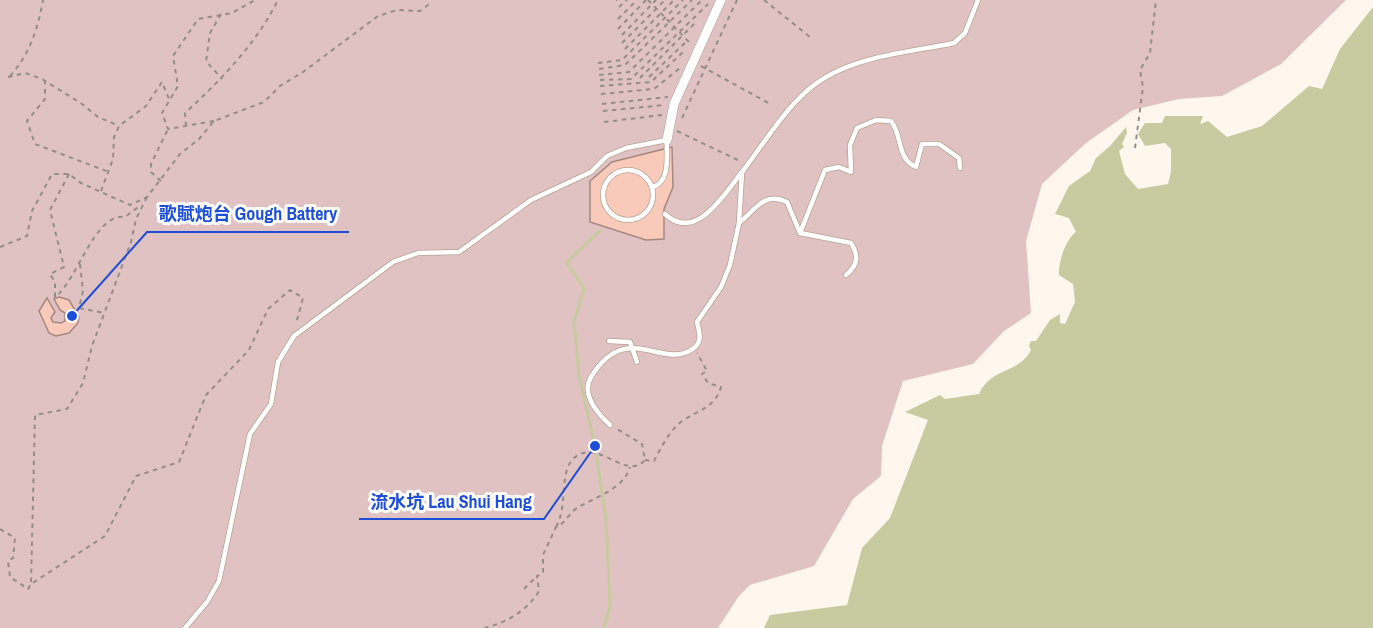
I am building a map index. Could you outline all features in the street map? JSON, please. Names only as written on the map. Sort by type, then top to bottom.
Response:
[{"type":"street","points":[[667,140],[671,114],[676,100],[721,0]]},
{"type":"lane","points":[[665,214],[677,223],[690,224],[711,208],[808,89],[832,73],[857,63],[954,43],[965,33],[978,0]]},
{"type":"lane","points":[[800,233],[825,170],[839,167],[851,172],[850,145],[857,128],[876,120],[891,121],[898,129],[899,146],[907,163],[916,167],[922,144],[939,144],[959,158],[960,168]]},
{"type":"lane","points":[[185,628],[201,610],[219,581],[250,434],[273,399],[278,362],[290,341],[393,262],[418,254],[459,252],[531,200],[591,172],[607,156],[626,148],[667,140],[665,175],[663,181],[653,187]]},
{"type":"lane","points":[[632,170],[639,172],[653,187],[654,197],[650,208],[635,219],[617,217],[605,204],[606,182],[617,172],[632,170]]},
{"type":"lane","points":[[610,425],[588,395],[588,383],[608,356],[634,347],[674,354],[694,348],[700,334],[697,322],[721,287],[730,266],[739,223],[742,172]]},
{"type":"lane","points":[[739,223],[750,215],[759,203],[767,198],[777,197],[787,202],[800,233]]},
{"type":"lane","points":[[800,233],[851,243],[857,254],[855,268],[846,276]]},
{"type":"lane","points":[[609,341],[630,342],[634,347],[638,362]]},
{"type":"path","points":[[43,0],[38,27],[21,64],[8,77],[25,73],[45,81],[98,117],[119,126]]},
{"type":"path","points":[[161,181],[152,172],[151,164],[168,129],[162,113],[178,86],[173,56],[198,19],[231,13],[255,0]]},
{"type":"path","points":[[271,0],[275,6]]},
{"type":"path","points":[[186,126],[184,112],[222,79],[278,0]]},
{"type":"path","points":[[168,129],[214,121],[264,102],[280,86],[303,72],[378,16],[397,10],[420,11],[428,5],[429,0]]},
{"type":"path","points":[[620,7],[627,0]]},
{"type":"path","points":[[618,19],[637,0]]},
{"type":"path","points":[[618,29],[647,0],[688,40],[694,57],[704,68],[772,105]]},
{"type":"path","points":[[622,35],[656,0]]},
{"type":"path","points":[[622,44],[665,0]]},
{"type":"path","points":[[625,49],[674,0]]},
{"type":"path","points":[[598,63],[622,60],[682,0]]},
{"type":"path","points":[[599,69],[625,64],[692,0]]},
{"type":"path","points":[[599,75],[629,72],[702,0]]},
{"type":"path","points":[[682,118],[737,0]]},
{"type":"path","points":[[764,0],[810,37]]},
{"type":"path","points":[[1135,148],[1143,87],[1140,70],[1150,53],[1156,0]]},
{"type":"path","points":[[600,80],[631,79],[708,4]]},
{"type":"path","points":[[220,14],[210,33],[206,61],[222,79]]},
{"type":"path","points":[[640,78],[697,21]]},
{"type":"path","points":[[649,77],[688,40]]},
{"type":"path","points":[[600,86],[651,82],[682,53],[694,57]]},
{"type":"path","points":[[601,94],[654,88],[694,57]]},
{"type":"path","points":[[45,81],[45,99],[27,121],[35,144],[109,172]]},
{"type":"path","points":[[101,191],[114,159],[114,137],[119,126],[146,106],[162,82],[169,99]]},
{"type":"path","points":[[602,104],[676,100]]},
{"type":"path","points":[[603,111],[676,100]]},
{"type":"path","points":[[604,122],[671,114]]},
{"type":"path","points":[[0,529],[15,538],[13,558],[8,561],[10,577],[28,590],[31,584],[35,415],[67,410],[83,383],[92,346],[143,204],[180,154],[199,139],[214,121]]},
{"type":"path","points":[[672,129],[741,162]]},
{"type":"path","points":[[0,247],[27,237],[32,212],[52,174],[69,174],[81,183],[130,205],[147,197]]},
{"type":"path","points":[[69,174],[50,210],[64,267],[50,274],[55,282],[55,297],[64,290],[80,264],[84,250],[107,221],[117,216],[125,217],[143,204]]},
{"type":"path","points":[[80,264],[83,291],[79,308],[104,313]]},
{"type":"path","points":[[31,584],[105,536],[136,476],[179,462],[206,395],[249,350],[268,309],[290,290],[303,298],[300,317],[290,341]]},
{"type":"path","points":[[524,589],[543,572],[543,555],[565,500],[566,468],[576,456],[590,452],[602,453],[630,467],[637,466],[645,460],[654,461],[681,422],[708,408],[719,394],[721,387],[708,383],[702,374],[707,371],[694,348]]},
{"type":"path","points":[[610,425],[642,444],[645,460]]},
{"type":"path","points":[[555,527],[560,526],[577,508],[607,491],[629,473],[630,467]]},
{"type":"path","points":[[484,628],[506,621],[531,602],[539,591],[537,576]]},
{"type":"shaded area","points":[[0,0],[1346,0],[1281,64],[1222,96],[1179,99],[1133,110],[1086,143],[1042,184],[1026,241],[1031,313],[1004,331],[973,364],[903,381],[882,446],[881,476],[853,499],[814,566],[750,585],[739,596],[718,628],[0,628]]},
{"type":"shaded area","points":[[1373,7],[1373,628],[764,628],[770,615],[847,605],[862,548],[890,518],[928,420],[905,412],[940,395],[945,399],[979,394],[990,379],[1026,358],[1031,350],[1029,346],[1031,341],[1036,341],[1050,320],[1060,314],[1060,323],[1065,324],[1075,302],[1073,284],[1059,275],[1059,270],[1066,245],[1076,232],[1069,218],[1055,214],[1069,186],[1090,171],[1096,158],[1126,127],[1127,133],[1122,144],[1124,147],[1119,151],[1125,174],[1138,189],[1168,184],[1171,172],[1171,149],[1165,143],[1145,146],[1138,134],[1145,123],[1162,123],[1165,116],[1203,116],[1200,124],[1208,121],[1227,137],[1262,126],[1309,86],[1322,89],[1340,49]]},
{"type":"building","points":[[672,147],[673,187],[664,209],[664,239],[646,240],[590,222],[590,181],[612,162]]},
{"type":"building","points":[[59,297],[69,300],[79,317],[78,323],[69,333],[56,336],[49,333],[39,311],[47,298],[55,312],[51,318],[53,322],[65,321],[65,313],[60,310],[54,299]]},
{"type":"waterway","points":[[600,231],[567,262],[584,289],[574,321],[579,375],[595,446],[606,518],[610,607],[604,628]]},
{"type":"place","name":"歌賦炮台 Gough Battery","points":[[72,316]]},
{"type":"place","name":"流水坑 Lau Shui Hang","points":[[595,446]]}]
